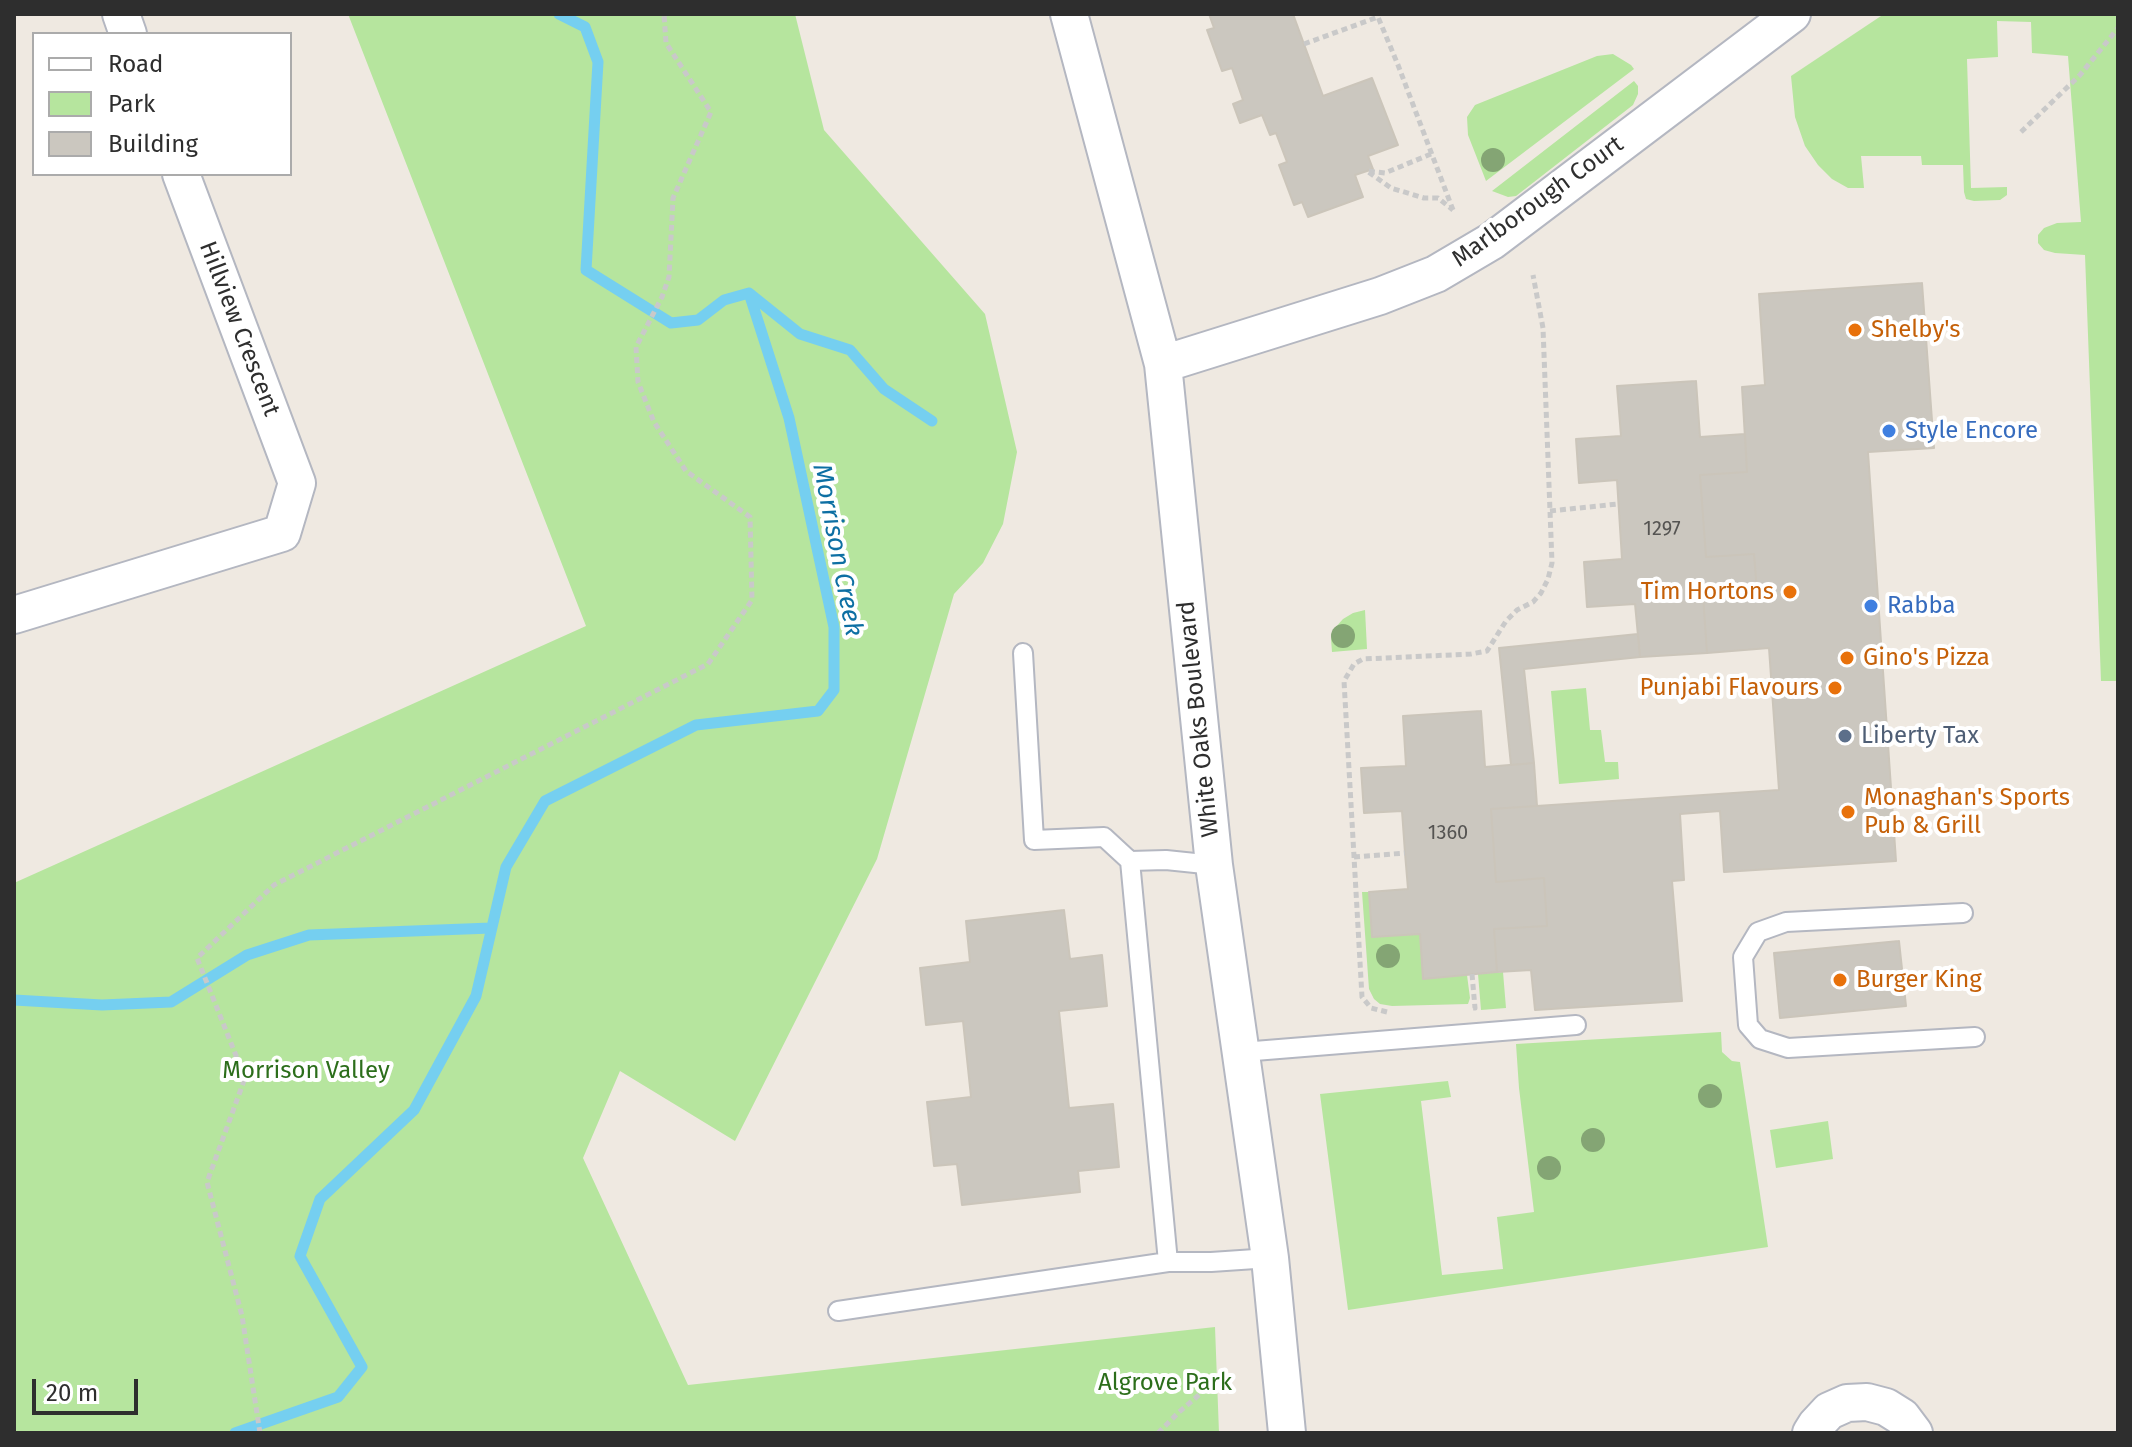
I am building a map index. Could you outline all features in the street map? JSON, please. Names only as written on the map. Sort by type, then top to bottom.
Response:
[{"type":"street","name":"White Oaks Boulevard","points":[[1069,14],[1163,364],[1214,865],[1270,1258],[1287,1433]]},
{"type":"street","name":"Marlborough Court","points":[[1163,364],[1380,296],[1436,274],[1492,241],[1792,14]]},
{"type":"street","name":"Hillview Crescent","points":[[14,615],[282,533],[297,483],[182,176]]},
{"type":"street","points":[[1811,1433],[1829,1411],[1847,1403],[1867,1402],[1886,1407],[1902,1417],[1914,1433]]},
{"type":"lane","points":[[1023,653],[1034,840],[1104,837],[1130,861],[1168,1262]]},
{"type":"lane","points":[[1130,861],[1166,860],[1214,865]]},
{"type":"lane","points":[[1963,913],[1786,922],[1758,932],[1743,957],[1748,1025],[1760,1039],[1788,1048],[1975,1037]]},
{"type":"lane","points":[[1242,1052],[1576,1025]]},
{"type":"lane","points":[[838,1311],[1168,1262],[1270,1258]]},
{"type":"path","points":[[260,1433],[242,1316],[207,1182],[245,1078],[197,958],[274,885],[708,664],[752,600],[750,517],[686,471],[654,422],[638,382],[636,347],[669,277],[673,198],[711,112],[666,43],[664,14]]},
{"type":"path","points":[[1304,44],[1378,17],[1453,210],[1438,198],[1424,198],[1391,188],[1367,171],[1385,173],[1431,154]]},
{"type":"path","points":[[2021,132],[2080,75],[2118,28]]},
{"type":"path","points":[[1400,1011],[1385,1012],[1371,1008],[1362,997],[1344,681],[1354,664],[1363,659],[1487,651],[1506,621],[1517,610],[1533,602],[1548,579],[1552,563],[1543,328],[1533,275]]},
{"type":"path","points":[[1550,511],[1618,504]]},
{"type":"path","points":[[1354,857],[1405,853]]},
{"type":"path","points":[[1460,1008],[1475,1008],[1472,974]]},
{"type":"path","points":[[1158,1433],[1221,1376]]},
{"type":"green space","name":"Morrison Valley","points":[[348,14],[795,14],[824,130],[985,314],[1017,452],[1003,524],[983,563],[954,594],[877,859],[735,1141],[620,1071],[583,1158],[688,1385],[1215,1327],[1219,1433],[14,1433],[14,883],[586,626]]},
{"type":"green space","points":[[1884,14],[2118,14],[2118,681],[2101,681],[2085,255],[2055,253],[2044,250],[2038,243],[2038,235],[2044,228],[2057,223],[2081,222],[2068,56],[2032,53],[2031,22],[1997,21],[1998,57],[1967,59],[1971,188],[2007,187],[2007,195],[2000,200],[1966,199],[1963,165],[1922,165],[1921,156],[1861,156],[1864,188],[1848,188],[1832,179],[1805,146],[1795,117],[1791,76]]},
{"type":"green space","points":[[1613,54],[1634,69],[1486,181],[1468,135],[1467,117],[1475,105],[1597,56]]},
{"type":"green space","points":[[1634,81],[1638,94],[1633,105],[1516,196],[1508,197],[1492,191]]},
{"type":"green space","points":[[1365,610],[1367,649],[1332,652],[1334,629],[1343,619]]},
{"type":"green space","points":[[1586,688],[1590,730],[1601,730],[1605,762],[1618,762],[1619,779],[1559,784],[1551,691]]},
{"type":"green space","points":[[1362,892],[1369,892],[1372,937],[1420,934],[1467,975],[1468,1004],[1392,1006],[1380,1004],[1374,999],[1369,989]]},
{"type":"green space","points":[[1503,972],[1506,1008],[1481,1010],[1478,974]]},
{"type":"green space","points":[[1721,1032],[1722,1052],[1732,1061],[1740,1062],[1768,1247],[1348,1310],[1320,1094],[1448,1081],[1451,1097],[1421,1101],[1442,1275],[1503,1269],[1497,1217],[1534,1212],[1516,1044]]},
{"type":"green space","points":[[1828,1121],[1833,1159],[1776,1168],[1770,1130]]},
{"type":"building","points":[[1209,14],[1293,14],[1323,96],[1372,78],[1398,145],[1368,156],[1373,169],[1355,175],[1363,197],[1308,217],[1302,202],[1294,205],[1279,165],[1287,162],[1276,133],[1270,135],[1262,115],[1240,123],[1233,104],[1243,100],[1232,68],[1222,71],[1207,30],[1214,28]]},
{"type":"building","points":[[1922,283],[1934,448],[1868,452],[1896,861],[1724,872],[1720,811],[1680,814],[1684,880],[1672,881],[1682,1001],[1535,1010],[1531,970],[1497,972],[1494,929],[1547,926],[1544,878],[1496,882],[1491,809],[1779,790],[1769,648],[1707,653],[1703,594],[1757,591],[1754,554],[1706,557],[1700,475],[1747,472],[1742,387],[1765,385],[1759,294]]},
{"type":"building","points":[[1696,381],[1700,437],[1745,434],[1747,472],[1700,475],[1706,557],[1754,554],[1757,591],[1703,594],[1707,653],[1640,657],[1635,604],[1587,607],[1584,562],[1622,559],[1617,480],[1579,483],[1576,439],[1621,436],[1617,386]]},
{"type":"building","points":[[1638,634],[1640,657],[1524,669],[1534,763],[1511,765],[1499,648]]},
{"type":"building","points":[[1481,711],[1485,767],[1534,763],[1537,806],[1491,809],[1496,882],[1544,878],[1547,926],[1494,929],[1497,972],[1423,979],[1420,934],[1372,937],[1369,892],[1408,889],[1402,811],[1364,813],[1361,768],[1406,766],[1403,716]]},
{"type":"building","points":[[1064,910],[1070,959],[1102,955],[1107,1006],[1059,1011],[1069,1108],[1113,1104],[1119,1167],[1078,1171],[1080,1192],[962,1205],[957,1164],[934,1166],[927,1102],[971,1097],[963,1021],[926,1025],[920,968],[970,962],[966,921]]},
{"type":"building","name":"Burger King","points":[[1899,941],[1906,1006],[1780,1018],[1774,953]]},
{"type":"waterway","name":"Morrison Creek","points":[[235,1433],[338,1397],[362,1367],[300,1256],[320,1199],[414,1110],[476,996],[506,867],[545,801],[696,725],[818,711],[834,690],[834,627],[789,418],[749,293],[724,300],[698,320],[671,323],[586,270],[598,62],[585,27],[559,14]]},
{"type":"waterway","points":[[749,293],[800,334],[850,350],[884,389],[932,421]]},
{"type":"waterway","points":[[14,1000],[102,1005],[171,1002],[247,955],[309,935],[491,928]]},
{"type":"place","name":"Shelby's","points":[[1855,330]]},
{"type":"place","name":"Style Encore","points":[[1889,431]]},
{"type":"place","name":"Tim Hortons","points":[[1790,592]]},
{"type":"place","name":"Rabba","points":[[1871,606]]},
{"type":"place","name":"Gino's Pizza","points":[[1847,658]]},
{"type":"place","name":"Punjabi Flavours","points":[[1835,688]]},
{"type":"place","name":"Liberty Tax","points":[[1845,736]]},
{"type":"place","name":"Monaghan's Sports Pub & Grill","points":[[1848,812]]},
{"type":"place","name":"Burger King","points":[[1840,980]]},
{"type":"park label","name":"Algrove Park","points":[[1165,1383]]}]
